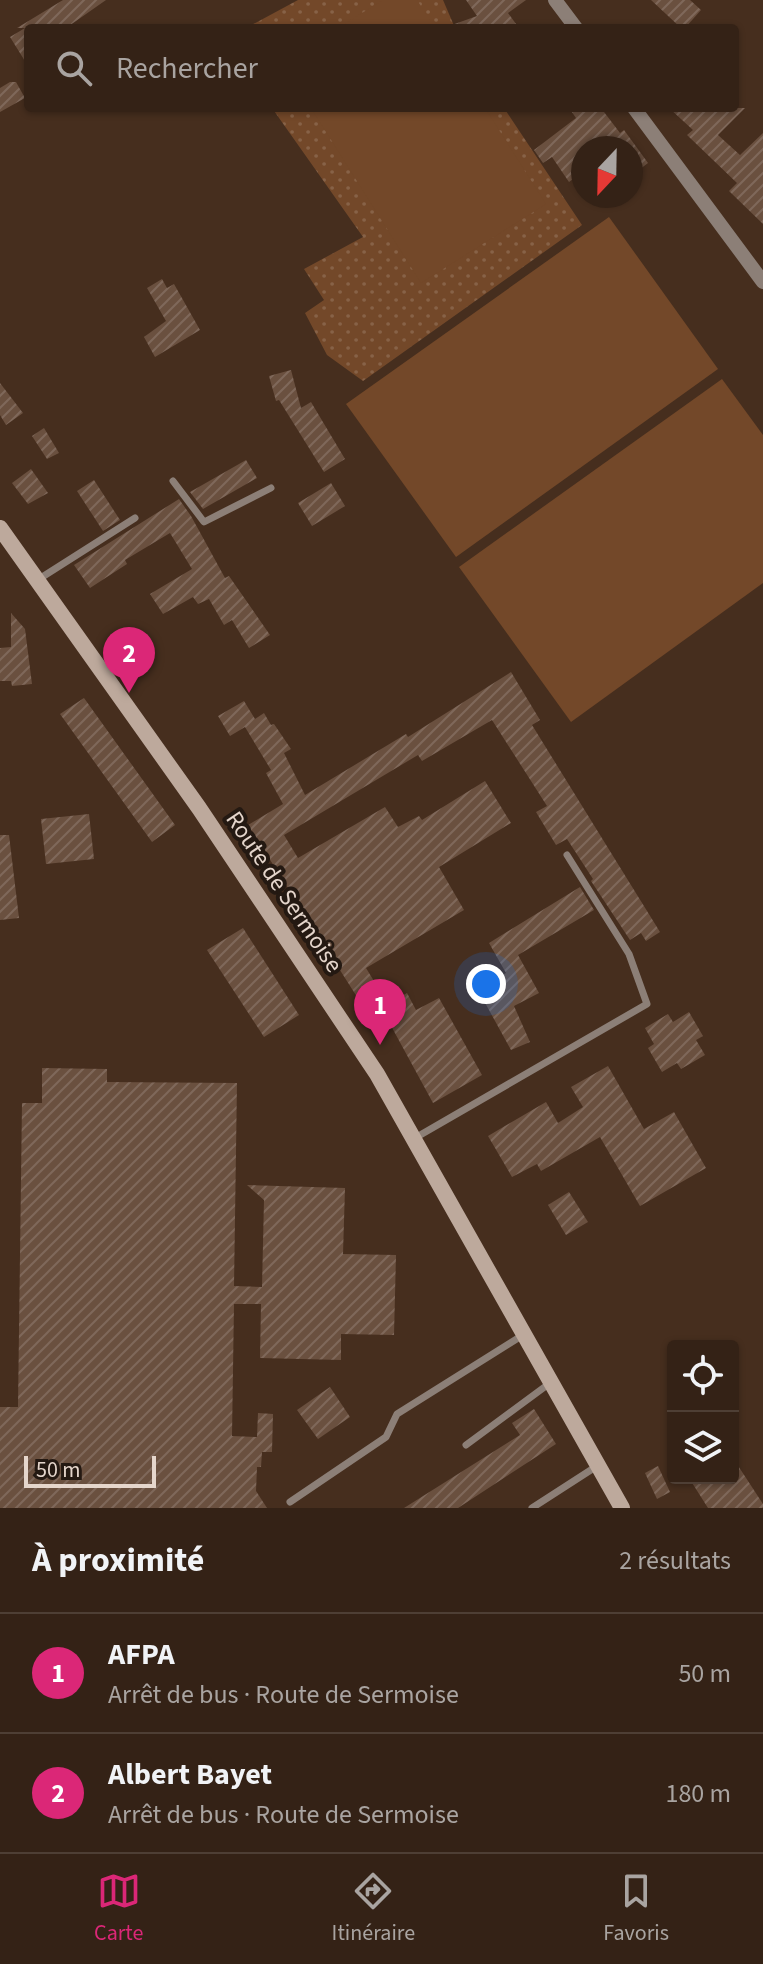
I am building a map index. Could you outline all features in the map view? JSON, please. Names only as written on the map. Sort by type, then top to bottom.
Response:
[{"type":"main road","name":"Route de Sermoise","points":[[0,528],[199,808],[377,1074],[622,1508]]},
{"type":"street","points":[[555,0],[573,24]]},
{"type":"street","points":[[637,112],[763,282]]},
{"type":"lane","points":[[173,481],[204,522],[271,488]]},
{"type":"lane","points":[[37,581],[135,518]]},
{"type":"lane","points":[[415,1138],[647,1004],[629,954],[567,855]]},
{"type":"lane","points":[[290,1502],[386,1437],[397,1414],[523,1335]]},
{"type":"lane","points":[[466,1445],[550,1383]]},
{"type":"lane","points":[[532,1508],[597,1466]]},
{"type":"shaded area","points":[[298,0],[443,0],[453,24],[253,24]]},
{"type":"shaded area","points":[[383,0],[417,0],[432,24],[344,24]]},
{"type":"shaded area","points":[[275,112],[507,112],[582,225],[363,381],[327,355],[305,313],[324,300],[304,269],[363,237]]},
{"type":"shaded area","points":[[314,112],[488,112],[546,204],[421,283]]},
{"type":"shaded area","points":[[609,217],[718,369],[456,557],[346,404]]},
{"type":"shaded area","points":[[722,379],[763,435],[763,583],[571,722],[459,567]]},
{"type":"building","points":[[63,0],[106,0],[72,24],[24,24],[24,28],[17,28]]},
{"type":"building","points":[[466,0],[526,0],[508,13],[516,24],[455,24],[477,16]]},
{"type":"building","points":[[651,0],[690,0],[701,10],[689,24],[677,24]]},
{"type":"building","points":[[24,29],[24,60],[10,37]]},
{"type":"building","points":[[16,82],[24,99],[0,112],[0,88]]},
{"type":"building","points":[[739,108],[745,108],[718,135],[740,155],[763,133],[763,224],[729,191],[737,183],[687,135],[693,130],[673,112],[739,112]]},
{"type":"building","points":[[572,112],[604,112],[620,133],[624,130],[628,136],[571,136],[569,182],[552,157],[543,163],[534,150],[576,118]]},
{"type":"building","points":[[162,279],[167,288],[174,284],[200,330],[155,357],[144,337],[166,321],[147,288]]},
{"type":"building","points":[[291,370],[301,408],[311,402],[345,459],[324,472],[279,400],[276,401],[269,376]]},
{"type":"building","points":[[0,383],[23,413],[6,425],[0,415]]},
{"type":"building","points":[[44,428],[59,453],[47,459],[32,436]]},
{"type":"building","points":[[246,460],[257,478],[203,509],[190,492]]},
{"type":"building","points":[[31,469],[48,493],[28,504],[12,483]]},
{"type":"building","points":[[94,480],[120,520],[103,531],[77,491]]},
{"type":"building","points":[[331,483],[345,506],[312,526],[298,503]]},
{"type":"building","points":[[179,499],[225,578],[229,576],[270,635],[249,648],[232,620],[224,625],[209,599],[198,604],[193,597],[163,614],[150,594],[192,569],[170,533],[125,560],[127,564],[90,588],[74,565]]},
{"type":"building","points":[[11,613],[25,629],[32,684],[12,686],[11,681],[0,681],[0,648],[11,647]]},
{"type":"building","points":[[511,672],[540,720],[532,725],[660,932],[646,941],[641,933],[630,940],[567,839],[556,845],[536,812],[547,806],[492,720],[422,761],[418,755],[284,835],[298,858],[385,807],[398,827],[419,816],[422,820],[485,781],[511,823],[439,867],[464,910],[366,968],[388,1004],[407,993],[416,1010],[439,998],[482,1075],[433,1103],[390,1024],[378,1030],[248,825],[283,804],[266,773],[271,770],[245,727],[230,736],[218,716],[244,701],[255,719],[264,713],[291,749],[284,753],[305,795],[406,734],[408,737]]},
{"type":"building","points":[[84,698],[175,825],[152,842],[60,714]]},
{"type":"building","points":[[89,814],[94,859],[46,864],[41,819]]},
{"type":"building","points":[[0,835],[9,835],[19,918],[0,920]]},
{"type":"building","points":[[580,887],[594,910],[518,955],[539,993],[514,1006],[530,1042],[511,1050],[478,990],[506,973],[489,943]]},
{"type":"building","points":[[243,928],[299,1015],[264,1037],[207,950]]},
{"type":"building","points":[[689,1012],[703,1036],[696,1040],[705,1055],[681,1069],[677,1063],[662,1072],[648,1048],[654,1044],[645,1028],[668,1014],[673,1022]]},
{"type":"building","points":[[608,1066],[644,1129],[674,1112],[706,1168],[640,1206],[600,1137],[541,1171],[537,1164],[512,1177],[488,1136],[546,1102],[558,1123],[583,1107],[571,1087]]},
{"type":"building","points":[[42,1068],[107,1069],[107,1082],[237,1083],[234,1286],[262,1287],[264,1200],[247,1185],[345,1188],[343,1254],[396,1255],[394,1335],[341,1334],[341,1360],[260,1358],[261,1304],[234,1304],[232,1436],[257,1437],[258,1413],[273,1414],[272,1452],[262,1452],[261,1467],[257,1467],[256,1491],[267,1508],[0,1508],[0,1407],[18,1407],[22,1103],[42,1103]]},
{"type":"building","points":[[569,1192],[588,1222],[566,1235],[548,1205]]},
{"type":"building","points":[[330,1387],[350,1417],[318,1439],[297,1410]]},
{"type":"building","points":[[534,1409],[556,1444],[458,1508],[404,1508],[520,1435],[512,1423]]},
{"type":"building","points":[[658,1466],[670,1492],[657,1499],[645,1473]]},
{"type":"building","points":[[739,1467],[763,1504],[763,1508],[708,1508],[693,1484],[739,1484]]},
{"type":"place","name":"Albert Bayet","points":[[129,693]]},
{"type":"place","name":"AFPA","points":[[380,1045]]}]
